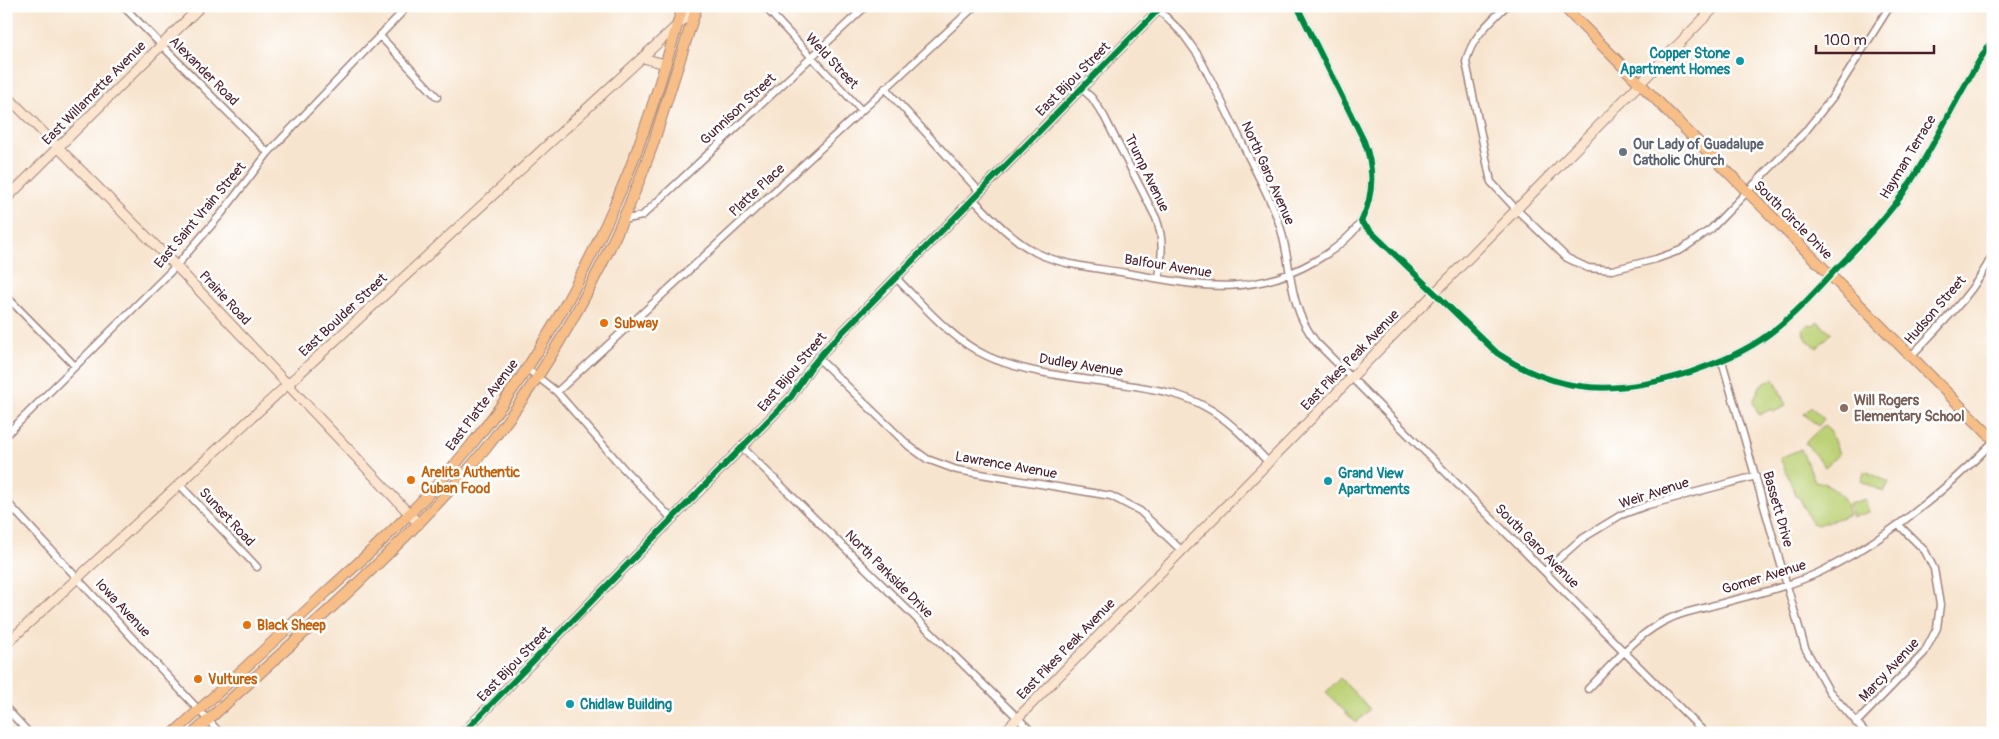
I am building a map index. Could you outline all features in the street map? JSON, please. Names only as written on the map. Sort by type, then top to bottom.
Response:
[{"type":"main road","name":"East Platte Avenue","points":[[174,733],[409,514],[468,448],[526,368],[554,324],[598,239],[624,183],[683,6]]},
{"type":"main road","name":"South Circle Drive","points":[[1562,6],[1993,441]]},
{"type":"main road","name":"East Platte Avenue","points":[[194,733],[418,524],[484,450],[537,376],[592,283],[622,220],[653,145],[697,7]]},
{"type":"main road","points":[[622,220],[621,206],[626,192],[624,183]]},
{"type":"main road","points":[[592,283],[595,265],[604,247],[598,239]]},
{"type":"street","name":"Alexander Road","points":[[123,6],[268,153]]},
{"type":"street","name":"East Willamette Avenue","points":[[6,199],[201,6]]},
{"type":"street","name":"East Saint Vrain Street","points":[[6,435],[176,266],[222,213],[268,153],[408,6]]},
{"type":"street","name":"Weld Street","points":[[764,6],[861,110]]},
{"type":"street","name":"Gunnison Street","points":[[622,220],[642,216],[866,6]]},
{"type":"street","name":"Platte Place","points":[[557,392],[975,6]]},
{"type":"street","points":[[1298,6],[1364,141],[1369,155],[1372,168],[1372,187],[1361,222]]},
{"type":"street","points":[[1506,6],[1475,39],[1466,62],[1491,182],[1567,258],[1588,268],[1612,270],[1656,259],[1690,244],[1710,229],[1804,133],[1827,105],[1890,6]]},
{"type":"street","name":"East Pikes Peak Avenue","points":[[1003,733],[1716,6]]},
{"type":"street","name":"East Boulder Street","points":[[6,644],[697,7]]},
{"type":"street","name":"East Bijou Street","points":[[462,733],[794,394],[818,358],[1160,8]]},
{"type":"street","name":"North Garo Avenue","points":[[1160,8],[1183,34],[1204,66],[1273,208],[1283,235],[1295,304],[1304,324],[1316,342],[1352,378]]},
{"type":"street","points":[[380,36],[437,98]]},
{"type":"street","name":"Hayman Terrace","points":[[1361,222],[1497,353],[1528,371],[1565,385],[1595,389],[1626,388],[1666,380],[1722,361],[1771,333],[1793,314],[1830,276],[1873,230],[1903,193],[1927,154],[1974,68],[1993,39]]},
{"type":"street","points":[[643,58],[665,64]]},
{"type":"street","points":[[885,88],[980,192]]},
{"type":"street","name":"Trump Avenue","points":[[1081,88],[1092,98],[1104,116],[1156,218],[1160,229],[1162,250],[1159,278]]},
{"type":"street","name":"Prairie Road","points":[[6,95],[176,266],[418,524]]},
{"type":"street","name":"Balfour Avenue","points":[[973,199],[1011,236],[1040,254],[1065,262],[1211,286],[1238,287],[1267,282],[1290,274],[1319,259],[1338,246],[1354,232],[1361,222]]},
{"type":"street","name":"Hudson Street","points":[[1910,357],[1959,306],[1977,282],[1993,254]]},
{"type":"street","name":"Dudley Avenue","points":[[896,278],[952,334],[965,344],[987,356],[1025,369],[1177,394],[1202,405],[1222,418],[1269,463]]},
{"type":"street","points":[[6,296],[75,366]]},
{"type":"street","name":"Lawrence Avenue","points":[[818,358],[909,446],[927,459],[957,470],[1111,496],[1140,511],[1182,551]]},
{"type":"street","name":"Bassett Drive","points":[[1722,361],[1799,632],[1811,662],[1829,691],[1866,733]]},
{"type":"street","points":[[526,368],[557,392],[623,468],[672,519]]},
{"type":"street","name":"South Garo Avenue","points":[[1352,378],[1705,733]]},
{"type":"street","name":"Gomer Avenue","points":[[1588,689],[1652,629],[1672,618],[1786,586],[1820,572],[1865,548],[1932,500],[1993,441]]},
{"type":"street","name":"North Parkside Drive","points":[[742,447],[1032,733]]},
{"type":"street","name":"Weir Avenue","points":[[1545,571],[1580,540],[1621,515],[1648,505],[1756,476]]},
{"type":"street","name":"Sunset Road","points":[[179,484],[257,567]]},
{"type":"street","name":"Iowa Avenue","points":[[6,501],[220,733]]},
{"type":"street","name":"Marcy Avenue","points":[[1856,723],[1924,653],[1937,628],[1940,605],[1934,569],[1924,551],[1899,525]]},
{"type":"street","points":[[6,708],[29,733]]},
{"type":"green space","points":[[1817,321],[1832,333],[1817,348],[1807,340],[1803,330],[1808,324],[1814,325]]},
{"type":"green space","points":[[1774,378],[1786,406],[1773,412],[1771,409],[1759,415],[1753,402],[1760,386]]},
{"type":"green space","points":[[1811,407],[1824,419],[1818,426],[1804,414]]},
{"type":"green space","points":[[1824,425],[1830,430],[1839,454],[1825,467],[1805,443]]},
{"type":"green space","points":[[1801,449],[1815,481],[1828,485],[1838,492],[1845,502],[1849,515],[1818,525],[1812,523],[1799,497],[1797,497],[1780,458]]},
{"type":"green space","points":[[1865,471],[1889,482],[1884,492],[1861,481]]},
{"type":"green space","points":[[1865,499],[1869,512],[1853,517],[1849,504]]},
{"type":"green space","points":[[1340,678],[1370,709],[1356,723],[1326,692]]},
{"type":"cycle path","points":[[463,733],[791,397],[811,367],[826,349],[1162,6]]},
{"type":"cycle path","points":[[1297,6],[1368,151],[1372,182],[1369,202],[1361,222],[1497,353],[1521,367],[1544,377],[1568,384],[1591,387],[1639,385],[1691,372],[1751,346],[1788,319],[1864,241],[1902,195],[1926,157],[1969,78],[1993,39]]},
{"type":"place","name":"Copper Stone Apartment Homes","points":[[1740,61]]},
{"type":"place","name":"Our Lady of Guadalupe Catholic Church","points":[[1623,152]]},
{"type":"place","name":"Subway","points":[[604,323]]},
{"type":"place","name":"Will Rogers Elementary School","points":[[1844,408]]},
{"type":"place","name":"Arelita Authentic Cuban Food","points":[[411,480]]},
{"type":"place","name":"Grand View Apartments","points":[[1328,481]]},
{"type":"place","name":"Black Sheep","points":[[247,625]]},
{"type":"place","name":"Vultures","points":[[198,679]]},
{"type":"place","name":"Chidlaw Building","points":[[570,704]]}]
